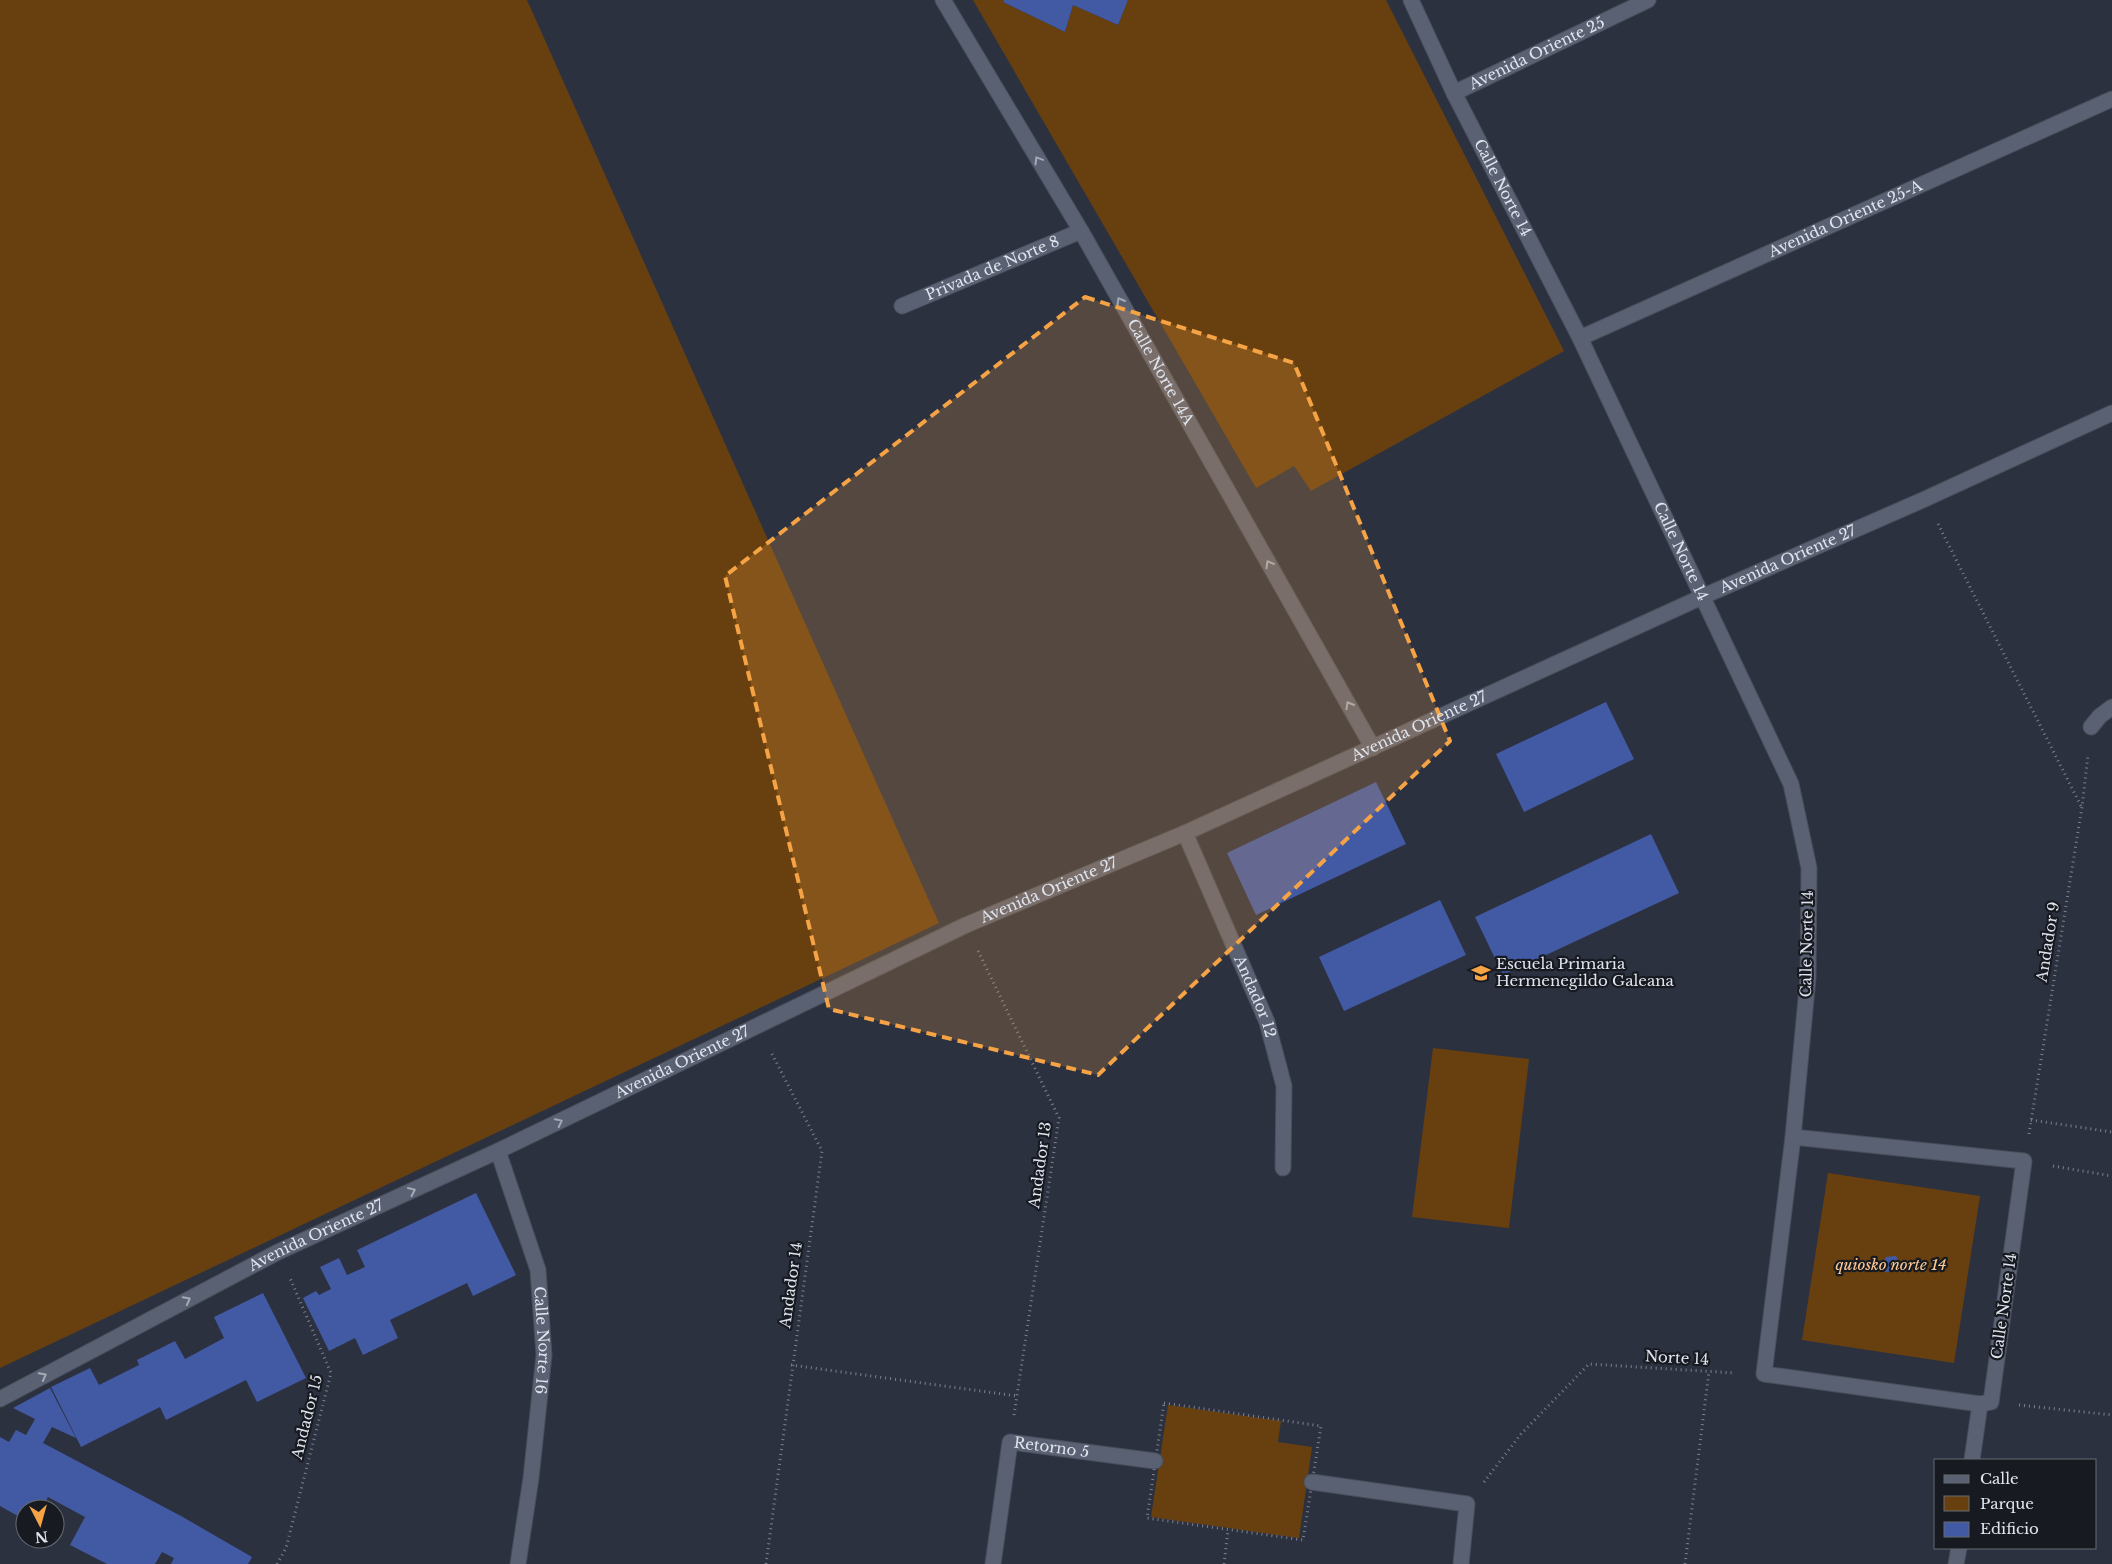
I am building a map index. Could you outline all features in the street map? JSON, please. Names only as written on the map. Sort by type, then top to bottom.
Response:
[{"type":"street","name":"Calle Norte 14A","points":[[943,0],[1081,231],[1373,748]]},
{"type":"street","name":"Calle Norte 14","points":[[1412,0],[1454,93],[1580,338],[1704,596],[1791,784],[1808,868],[1808,978],[1793,1137],[1764,1374]]},
{"type":"street","name":"Avenida Oriente 25","points":[[1454,93],[1648,0]]},
{"type":"street","name":"Avenida Oriente 25-A","points":[[1580,338],[2112,99]]},
{"type":"street","name":"Privada de Norte 8","points":[[902,306],[1081,231]]},
{"type":"street","name":"Avenida Oriente 27","points":[[0,1399],[278,1252],[498,1152],[758,1024],[966,925],[1185,833],[1704,596],[2112,414]]},
{"type":"street","points":[[2091,727],[2100,716],[2112,707]]},
{"type":"street","name":"Andador 12","points":[[1185,833],[1267,1022],[1284,1086],[1283,1168]]},
{"type":"street","points":[[1793,1137],[2024,1161]]},
{"type":"street","name":"Calle Norte 16","points":[[498,1152],[538,1270],[544,1355],[531,1478],[518,1564]]},
{"type":"street","name":"Calle Norte 14","points":[[1972,1459],[1986,1403],[2024,1161]]},
{"type":"street","points":[[1764,1374],[1986,1403]]},
{"type":"street","name":"Retorno 5","points":[[993,1564],[1010,1442],[1155,1461]]},
{"type":"street","points":[[1312,1482],[1467,1504],[1462,1564]]},
{"type":"street","points":[[1956,1564],[1959,1549]]},
{"type":"path","points":[[1925,499],[2082,807]]},
{"type":"path","name":"Andador 9","points":[[2024,1161],[2082,807],[2091,727]]},
{"type":"path","name":"Andador 13","points":[[791,1365],[1017,1396],[1059,1118],[966,925]]},
{"type":"path","name":"Andador 14","points":[[758,1024],[822,1151],[791,1365],[766,1564]]},
{"type":"path","points":[[2031,1120],[2112,1132]]},
{"type":"path","points":[[2024,1161],[2112,1176]]},
{"type":"path","name":"Andador 15","points":[[277,1564],[286,1548],[331,1373],[278,1252]]},
{"type":"path","name":"Norte 14","points":[[1467,1504],[1521,1434],[1589,1364],[1764,1374]]},
{"type":"path","points":[[1686,1564],[1709,1371]]},
{"type":"path","points":[[1164,1403],[1321,1426]]},
{"type":"path","points":[[1986,1403],[2112,1415]]},
{"type":"path","points":[[1224,1564],[1228,1530]]},
{"type":"highlighted area","points":[[1085,297],[1294,363],[1450,741],[1098,1075],[829,1009],[725,576]]},
{"type":"green space","points":[[0,0],[527,0],[939,923],[0,1368]]},
{"type":"green space","points":[[973,0],[1004,0],[1003,2],[1065,32],[1073,5],[1118,25],[1128,0],[1386,0],[1564,351],[1311,491],[1294,466],[1256,488]]},
{"type":"green space","points":[[1433,1048],[1529,1059],[1509,1228],[1412,1217]]},
{"type":"green space","name":"quiosko norte 14","points":[[1828,1173],[1980,1196],[1954,1363],[1802,1340]]},
{"type":"green space","points":[[1168,1405],[1281,1421],[1278,1442],[1312,1447],[1299,1538],[1151,1517]]},
{"type":"building","points":[[1004,0],[1128,0],[1118,25],[1073,5],[1065,32],[1003,2]]},
{"type":"building","points":[[1606,702],[1634,759],[1524,812],[1496,754]]},
{"type":"building","points":[[1376,782],[1406,844],[1256,915],[1227,853]]},
{"type":"building","points":[[1651,834],[1679,893],[1503,975],[1475,917]]},
{"type":"building","points":[[1440,900],[1466,955],[1344,1011],[1319,957]]},
{"type":"building","points":[[476,1193],[516,1275],[473,1296],[467,1283],[390,1320],[398,1338],[363,1355],[355,1338],[329,1351],[303,1298],[316,1291],[319,1295],[331,1289],[320,1267],[339,1258],[347,1275],[365,1267],[357,1250]]},
{"type":"building","points":[[1896,1256],[1901,1264],[1896,1271],[1886,1272],[1881,1266],[1886,1257]]},
{"type":"building","points":[[263,1293],[306,1378],[257,1402],[246,1380],[166,1420],[160,1407],[81,1447],[51,1387],[90,1368],[99,1385],[139,1365],[137,1360],[175,1341],[185,1359],[224,1338],[214,1317]]},
{"type":"building","points":[[50,1388],[76,1438],[52,1427],[43,1443],[181,1516],[252,1557],[248,1564],[171,1564],[174,1558],[162,1552],[155,1564],[107,1564],[70,1545],[85,1517],[65,1506],[65,1499],[52,1499],[48,1497],[47,1499],[15,1499],[15,1514],[0,1506],[0,1437],[9,1442],[16,1430],[26,1435],[35,1419],[13,1408]]},
{"type":"place","name":"Escuela Primaria Hermenegildo Galeana","points":[[1481,973]]}]
